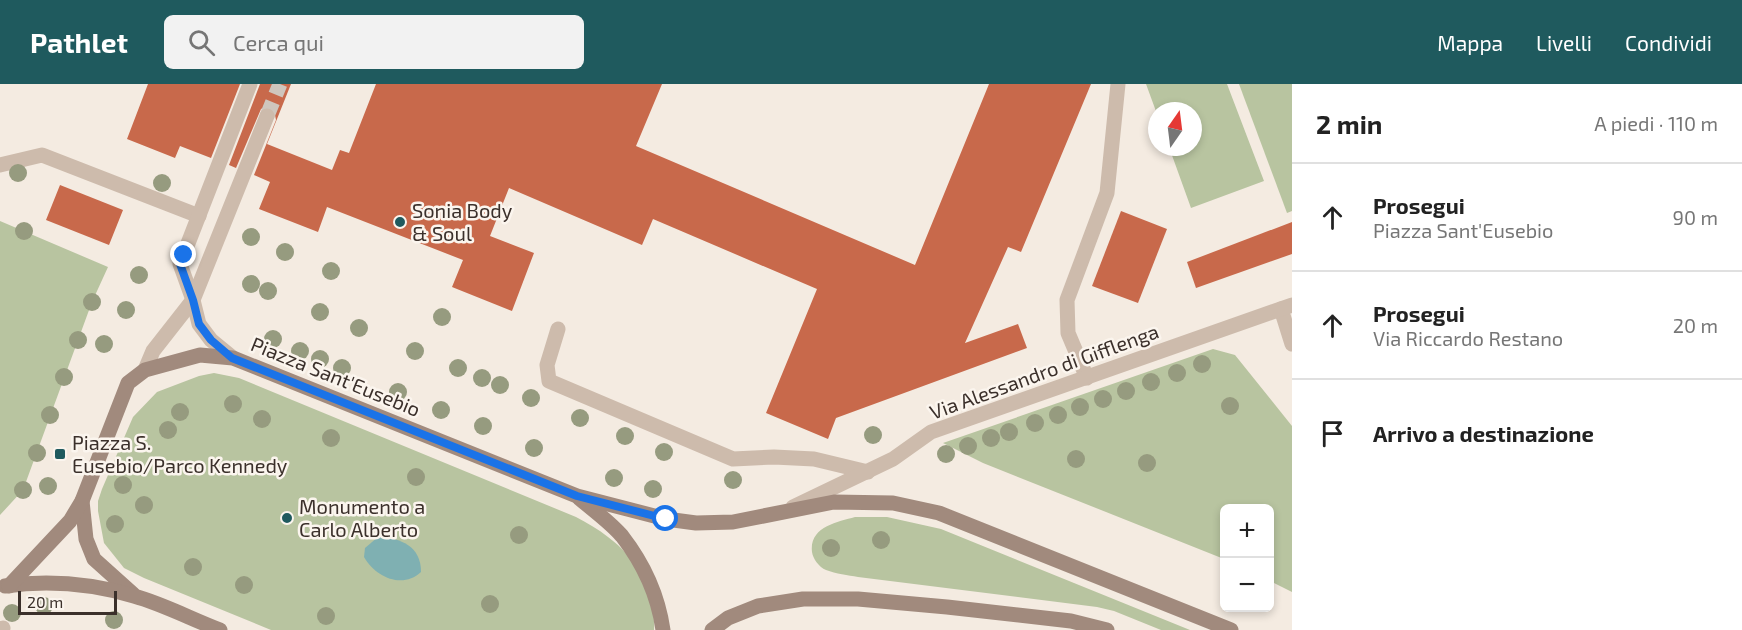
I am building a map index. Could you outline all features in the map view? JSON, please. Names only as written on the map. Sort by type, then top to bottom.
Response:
[{"type":"main road","name":"Piazza Sant'Eusebio","points":[[145,370],[200,355],[232,358],[577,496],[666,519],[696,523],[734,522],[834,502],[893,503],[939,513],[1231,630]]},
{"type":"main road","points":[[4,587],[58,536],[70,521],[82,501],[128,383],[145,370]]},
{"type":"main road","name":"Piazza Sant'Eusebio","points":[[577,496],[621,534],[637,559],[656,597],[663,630]]},
{"type":"main road","points":[[82,501],[86,539],[94,559],[135,596]]},
{"type":"main road","points":[[4,587],[57,584],[94,587],[135,596],[220,630]]},
{"type":"main road","points":[[712,630],[728,618],[758,606],[803,598],[858,598],[946,607],[1071,621],[1107,630]]},
{"type":"street","points":[[232,358],[211,340],[199,324],[180,264],[250,84]]},
{"type":"street","points":[[1087,378],[1068,333],[1067,300],[1107,193],[1118,84]]},
{"type":"street","points":[[145,370],[153,351],[193,300],[267,116]]},
{"type":"street","points":[[0,165],[42,155],[199,216]]},
{"type":"street","points":[[1286,307],[1292,344]]},
{"type":"street","name":"Via Alessandro di Gifflenga","points":[[785,511],[868,472],[892,459],[931,432],[1286,307]]},
{"type":"street","points":[[558,329],[547,365],[549,381],[733,459],[774,457],[814,459],[868,472]]},
{"type":"green space","points":[[1146,84],[1227,84],[1264,181],[1191,208],[1172,156],[1202,156],[1202,102],[1153,102]]},
{"type":"green space","points":[[1239,84],[1292,84],[1292,211],[1287,213]]},
{"type":"green space","points":[[0,221],[108,267],[92,302],[23,490],[0,515]]},
{"type":"green space","points":[[1213,349],[1235,355],[1292,426],[1292,592],[1274,583],[1274,504],[1220,504],[1220,557],[983,463],[943,443]]},
{"type":"green space","points":[[214,373],[239,378],[576,517],[588,524],[618,546],[636,566],[652,603],[654,630],[271,630],[124,568],[104,543],[98,501],[133,417],[157,392],[199,376]]},
{"type":"green space","points":[[855,517],[887,517],[941,529],[1190,630],[1161,630],[1114,611],[1097,607],[858,577],[823,569],[812,552],[815,537],[826,527]]},
{"type":"water","points":[[378,537],[394,539],[408,545],[418,556],[421,572],[406,580],[398,580],[390,579],[375,571],[364,557],[365,548]]},
{"type":"building","points":[[148,84],[240,84],[211,158],[180,146],[175,158],[127,139]]},
{"type":"building","points":[[260,84],[291,84],[267,144],[332,170],[340,150],[349,153],[376,84],[662,84],[636,146],[915,265],[989,84],[1091,84],[1021,252],[1008,247],[965,343],[1018,324],[1027,348],[836,418],[828,439],[766,413],[817,289],[653,219],[642,245],[509,188],[490,236],[534,253],[512,311],[452,287],[463,260],[327,207],[318,232],[259,209],[270,182],[254,175],[276,120],[274,110],[266,106],[261,109],[236,168],[229,165]]},
{"type":"building","points":[[60,185],[123,210],[109,245],[46,220]]},
{"type":"building","points":[[1121,211],[1167,229],[1138,303],[1092,286]]},
{"type":"building","points":[[1292,222],[1292,254],[1196,288],[1187,262]]},
{"type":"tunnel","points":[[267,116],[280,84]]},
{"type":"place","name":"Sonia Body & Soul","points":[[400,222]]},
{"type":"place","name":"Piazza S. Eusebio/Parco Kennedy","points":[[60,454]]},
{"type":"place","name":"Monumento a Carlo Alberto","points":[[287,518]]},
{"type":"route","points":[[184,255],[180,264],[199,324],[211,340],[232,358],[577,496],[666,519]]}]
